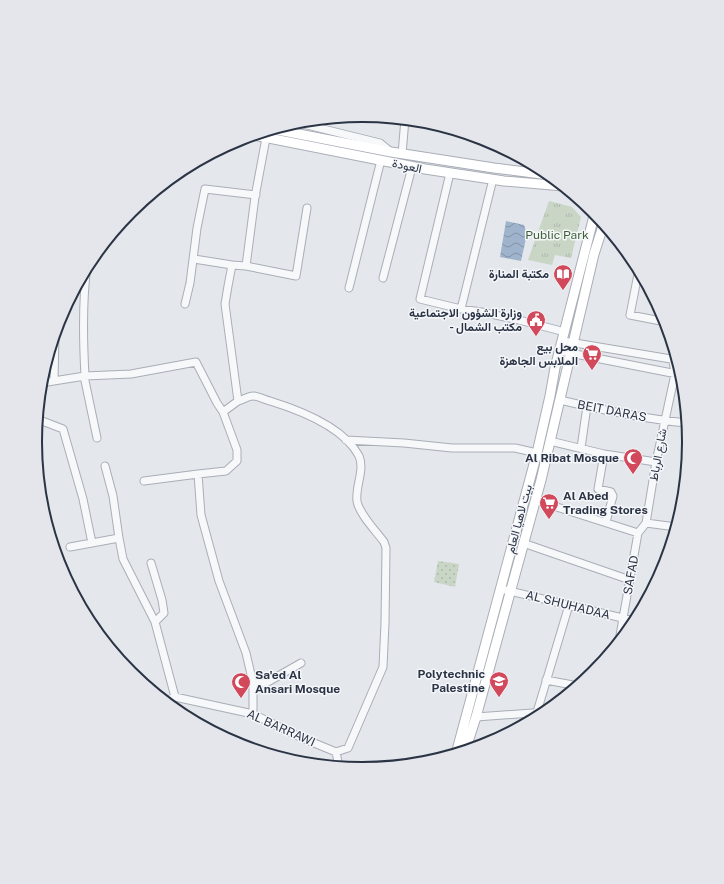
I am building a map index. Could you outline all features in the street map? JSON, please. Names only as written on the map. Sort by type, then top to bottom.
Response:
[{"type":"main road","name":"العودة","points":[[285,132],[402,154],[536,173]]},
{"type":"main road","name":"العودة","points":[[266,138],[412,167],[493,179],[553,185]]},
{"type":"main road","name":"بيت لاهيا العام","points":[[467,744],[476,717],[560,351],[593,221]]},
{"type":"main road","name":"بيت لاهيا العام","points":[[458,747],[505,590],[523,543],[535,500],[594,254],[602,230]]},
{"type":"street","points":[[402,154],[404,125]]},
{"type":"street","points":[[312,126],[380,143],[391,152]]},
{"type":"street","points":[[246,266],[266,138]]},
{"type":"street","points":[[349,288],[381,160]]},
{"type":"street","points":[[383,278],[412,167]]},
{"type":"street","points":[[450,173],[420,299],[461,309],[523,321],[564,336],[573,343],[671,359]]},
{"type":"street","points":[[461,309],[493,179]]},
{"type":"street","points":[[185,304],[194,258],[196,228],[205,189],[256,195]]},
{"type":"street","points":[[194,258],[296,276],[308,208]]},
{"type":"street","points":[[232,265],[226,304],[238,401]]},
{"type":"street","points":[[637,279],[630,315],[658,320]]},
{"type":"street","points":[[85,282],[85,376],[97,438]]},
{"type":"street","points":[[560,351],[675,374]]},
{"type":"street","points":[[54,381],[55,354]]},
{"type":"street","points":[[48,382],[85,376],[131,374],[196,362],[223,412],[237,450],[237,461],[226,471],[144,481]]},
{"type":"street","name":"شارع الرباط","points":[[638,533],[646,523],[664,421],[676,381]]},
{"type":"street","points":[[223,412],[238,401],[253,396],[284,405],[313,417],[346,440],[358,454],[360,460],[361,466],[357,496],[358,506],[384,542],[386,548],[386,623],[383,667],[348,748],[336,752],[338,761]]},
{"type":"street","name":"BEIT DARAS","points":[[560,400],[664,421],[681,422]]},
{"type":"street","points":[[581,448],[587,406]]},
{"type":"street","points":[[43,422],[63,430],[83,499],[92,543]]},
{"type":"street","points":[[346,440],[404,443],[452,448],[515,448],[537,452]]},
{"type":"street","points":[[550,441],[604,454],[656,462]]},
{"type":"street","points":[[604,454],[598,489],[611,492],[612,496],[606,522]]},
{"type":"street","points":[[105,466],[113,496],[123,559],[155,622],[175,697],[171,699]]},
{"type":"street","points":[[198,474],[201,515],[219,581],[246,653],[253,683],[253,714]]},
{"type":"street","points":[[535,500],[638,533]]},
{"type":"street","points":[[646,523],[670,527]]},
{"type":"street","name":"SAFAD","points":[[622,629],[638,533]]},
{"type":"street","points":[[70,547],[119,538]]},
{"type":"street","points":[[523,543],[630,580]]},
{"type":"street","points":[[151,563],[162,600],[164,613],[155,622]]},
{"type":"street","name":"AL SHUHADAA","points":[[505,590],[628,620]]},
{"type":"street","points":[[538,709],[569,605]]},
{"type":"street","points":[[253,683],[266,683],[301,663]]},
{"type":"street","points":[[546,680],[571,685]]},
{"type":"street","name":"AL BARRAWI","points":[[175,697],[253,714],[302,738],[336,752]]},
{"type":"street","points":[[476,717],[533,712]]},
{"type":"green space","name":"Public Park","points":[[549,201],[572,207],[581,217],[571,258],[555,255],[552,265],[528,260]]},
{"type":"green space","points":[[438,561],[459,564],[455,587],[434,582]]},
{"type":"water","points":[[506,221],[524,225],[527,234],[521,261],[500,257]]},
{"type":"place","name":"مكتبة المنارة","points":[[563,291]]},
{"type":"place","name":"وزارة الشؤون الاجتماعية - مكتب الشمال","points":[[536,337]]},
{"type":"place","name":"محل بيع الملابس الجاهزة","points":[[592,371]]},
{"type":"place","name":"Al Ribat Mosque","points":[[633,475]]},
{"type":"place","name":"Al Abed Trading Stores","points":[[549,520]]},
{"type":"place","name":"Polytechnic Palestine","points":[[499,698]]},
{"type":"place","name":"Sa'ed Al Ansari Mosque","points":[[241,699]]}]
